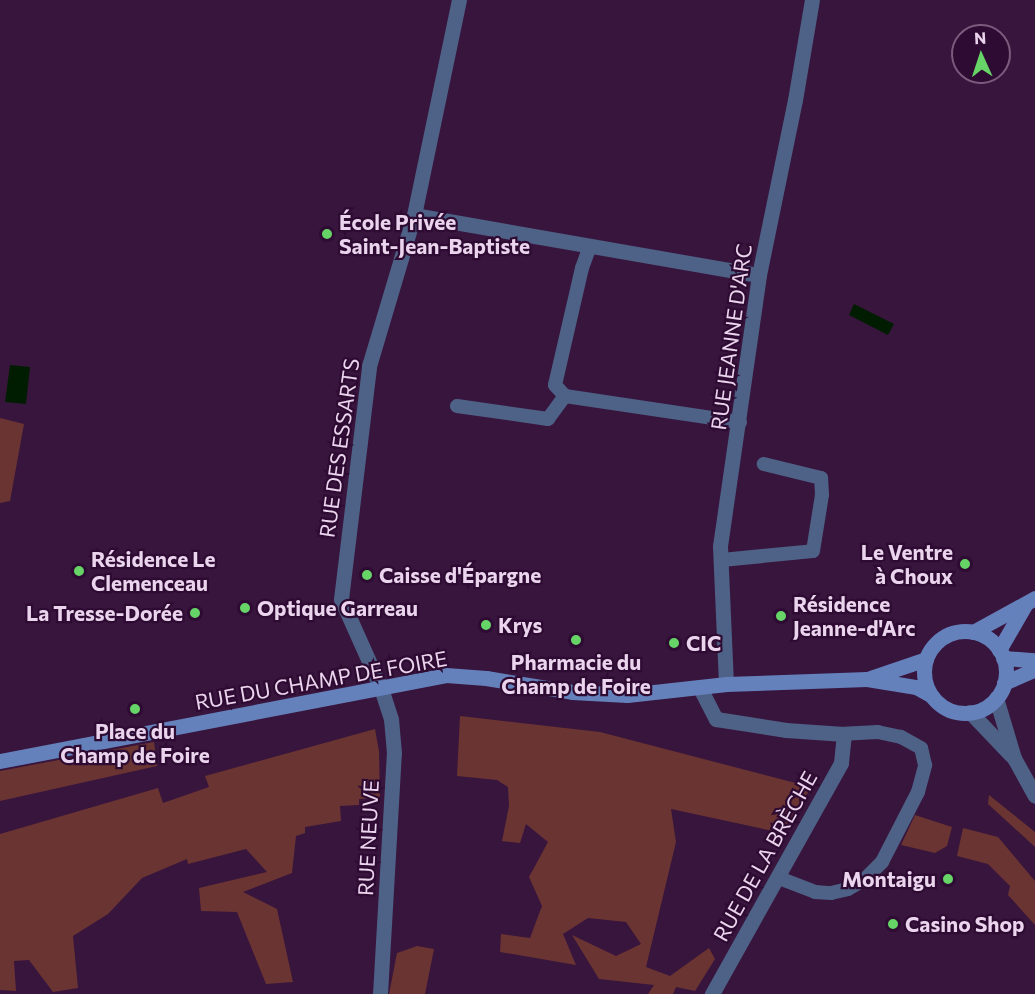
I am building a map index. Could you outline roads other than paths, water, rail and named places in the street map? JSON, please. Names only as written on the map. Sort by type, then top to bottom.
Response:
[{"type":"main road","points":[[973,632],[992,641],[1001,654],[1006,670],[1004,683],[996,698],[980,710],[970,712],[949,709],[932,696],[924,672],[926,659],[932,648],[950,634],[973,632],[1031,600]]},
{"type":"main road","points":[[1001,654],[1031,600]]},
{"type":"main road","points":[[1001,654],[1035,660]]},
{"type":"main road","name":"RUE DU CHAMP DE FOIRE","points":[[867,679],[926,659]]},
{"type":"main road","points":[[1004,683],[1035,669]]},
{"type":"main road","name":"RUE DU CHAMP DE FOIRE","points":[[0,761],[446,675],[601,694],[627,695],[726,684],[867,679],[916,687],[932,696]]},
{"type":"street","name":"RUE DES ESSARTS","points":[[380,686],[341,599],[369,366],[414,215],[459,0]]},
{"type":"street","name":"RUE JEANNE D'ARC","points":[[726,684],[720,546],[740,422],[759,275],[795,100],[812,0]]},
{"type":"street","points":[[414,215],[759,275]]},
{"type":"street","name":"RUE NEUVE","points":[[380,686],[391,718],[394,753],[380,994]]},
{"type":"street","points":[[700,688],[716,719],[786,730],[844,734]]},
{"type":"street","points":[[996,698],[1014,758],[1035,796]]},
{"type":"street","points":[[970,712],[1014,758]]},
{"type":"street","name":"RUE DE LA BRÈCHE","points":[[712,994],[779,878],[841,763],[844,734]]},
{"type":"lane","points":[[590,246],[582,268],[555,385],[565,396],[740,422]]},
{"type":"lane","points":[[457,406],[548,419],[565,396]]},
{"type":"lane","points":[[722,560],[813,551],[822,495],[821,478],[764,464]]},
{"type":"lane","points":[[779,878],[815,892],[831,893],[848,889],[865,879],[882,862],[918,792],[925,765],[921,748],[902,737],[878,732],[844,734]]},
{"type":"place","name":"École Privée Saint-Jean-Baptiste","points":[[327,234]]},
{"type":"place","name":"Le Ventre à Choux","points":[[965,564]]},
{"type":"place","name":"Résidence Le Clemenceau","points":[[79,571]]},
{"type":"place","name":"Caisse d'Épargne","points":[[367,575]]},
{"type":"place","name":"Optique Garreau","points":[[245,608]]},
{"type":"place","name":"La Tresse-Dorée","points":[[195,613]]},
{"type":"place","name":"Résidence Jeanne-d'Arc","points":[[781,616]]},
{"type":"place","name":"Krys","points":[[486,625]]},
{"type":"place","name":"Pharmacie du Champ de Foire","points":[[576,640]]},
{"type":"place","name":"CIC","points":[[674,643]]},
{"type":"place","name":"Place du Champ de Foire","points":[[135,709]]},
{"type":"place","name":"Montaigu","points":[[948,879]]},
{"type":"place","name":"Casino Shop","points":[[893,924]]}]
